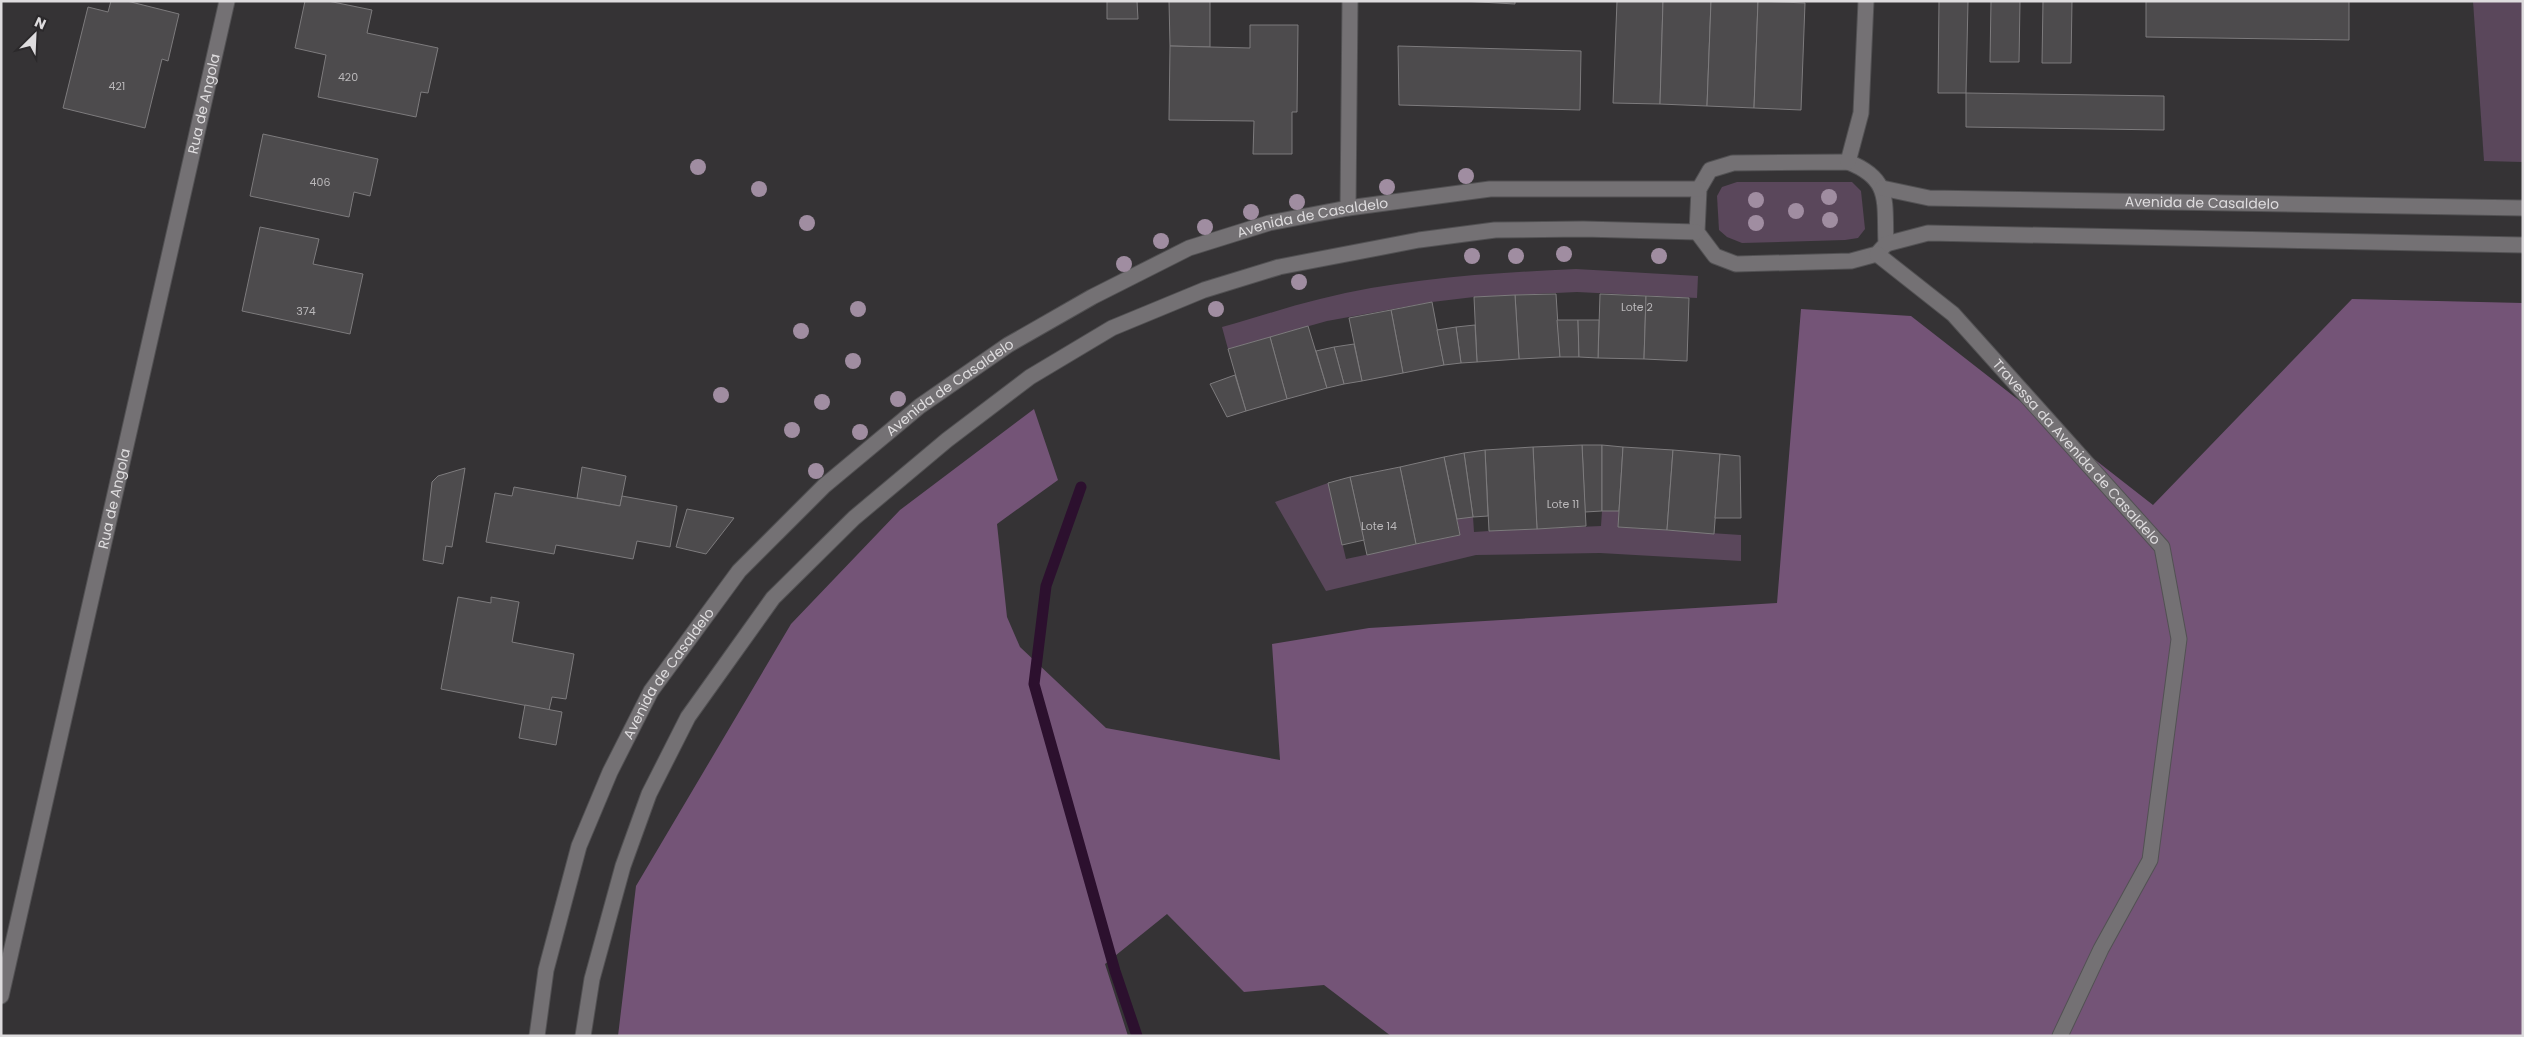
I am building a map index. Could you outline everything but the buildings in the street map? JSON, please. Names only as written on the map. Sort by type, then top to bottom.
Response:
[{"type":"street","name":"Rua de Angola","points":[[1,996],[227,1]]},
{"type":"street","points":[[1348,208],[1350,1]]},
{"type":"street","points":[[1848,162],[1862,113],[1866,1]]},
{"type":"street","points":[[1881,249],[1882,188],[1875,176],[1864,168],[1848,162],[1732,163],[1710,170],[1699,189],[1697,232],[1715,256],[1736,264],[1851,261],[1928,233],[2523,246]]},
{"type":"street","name":"Avenida de Casaldelo","points":[[1882,188],[1929,198],[2523,208]]},
{"type":"street","name":"Avenida de Casaldelo","points":[[537,1036],[546,970],[579,846],[610,772],[652,691],[739,571],[824,486],[920,406],[1008,345],[1092,297],[1189,248],[1269,223],[1348,208],[1490,189],[1699,189]]},
{"type":"street","points":[[583,1036],[592,980],[623,866],[649,794],[688,717],[773,598],[854,518],[947,440],[1030,377],[1112,328],[1204,290],[1279,267],[1419,240],[1495,230],[1583,229],[1697,232]]},
{"type":"street","name":"Travessa da Avenida de Casaldelo","points":[[1881,249],[1953,314],[2162,547],[2179,639],[2150,860],[2101,949],[2060,1036]]},
{"type":"shaded area","points":[[2473,1],[2523,1],[2523,162],[2484,161]]},
{"type":"shaded area","points":[[1737,182],[1852,182],[1861,191],[1865,229],[1858,238],[1845,240],[1742,243],[1727,237],[1719,230],[1717,196],[1722,187]]},
{"type":"shaded area","points":[[1576,269],[1698,276],[1697,298],[1577,292],[1474,297],[1432,302],[1327,321],[1228,349],[1222,327],[1295,305],[1383,286],[1512,272]]},
{"type":"shaded area","points":[[2352,299],[2523,303],[2523,1036],[1391,1036],[1324,985],[1244,992],[1167,914],[1105,964],[1128,1036],[618,1036],[636,886],[791,624],[900,510],[1034,409],[1058,480],[997,524],[1007,617],[1020,647],[1106,728],[1280,760],[1272,644],[1369,628],[1777,603],[1801,309],[1911,316],[2153,505]]},
{"type":"shaded area","points":[[1328,483],[1346,559],[1460,535],[1457,519],[1473,517],[1474,532],[1601,526],[1602,511],[1619,511],[1618,527],[1741,535],[1741,561],[1600,553],[1476,555],[1326,591],[1275,502]]},
{"type":"waterway","points":[[1081,487],[1046,586],[1034,684],[1115,971],[1137,1036]]}]
